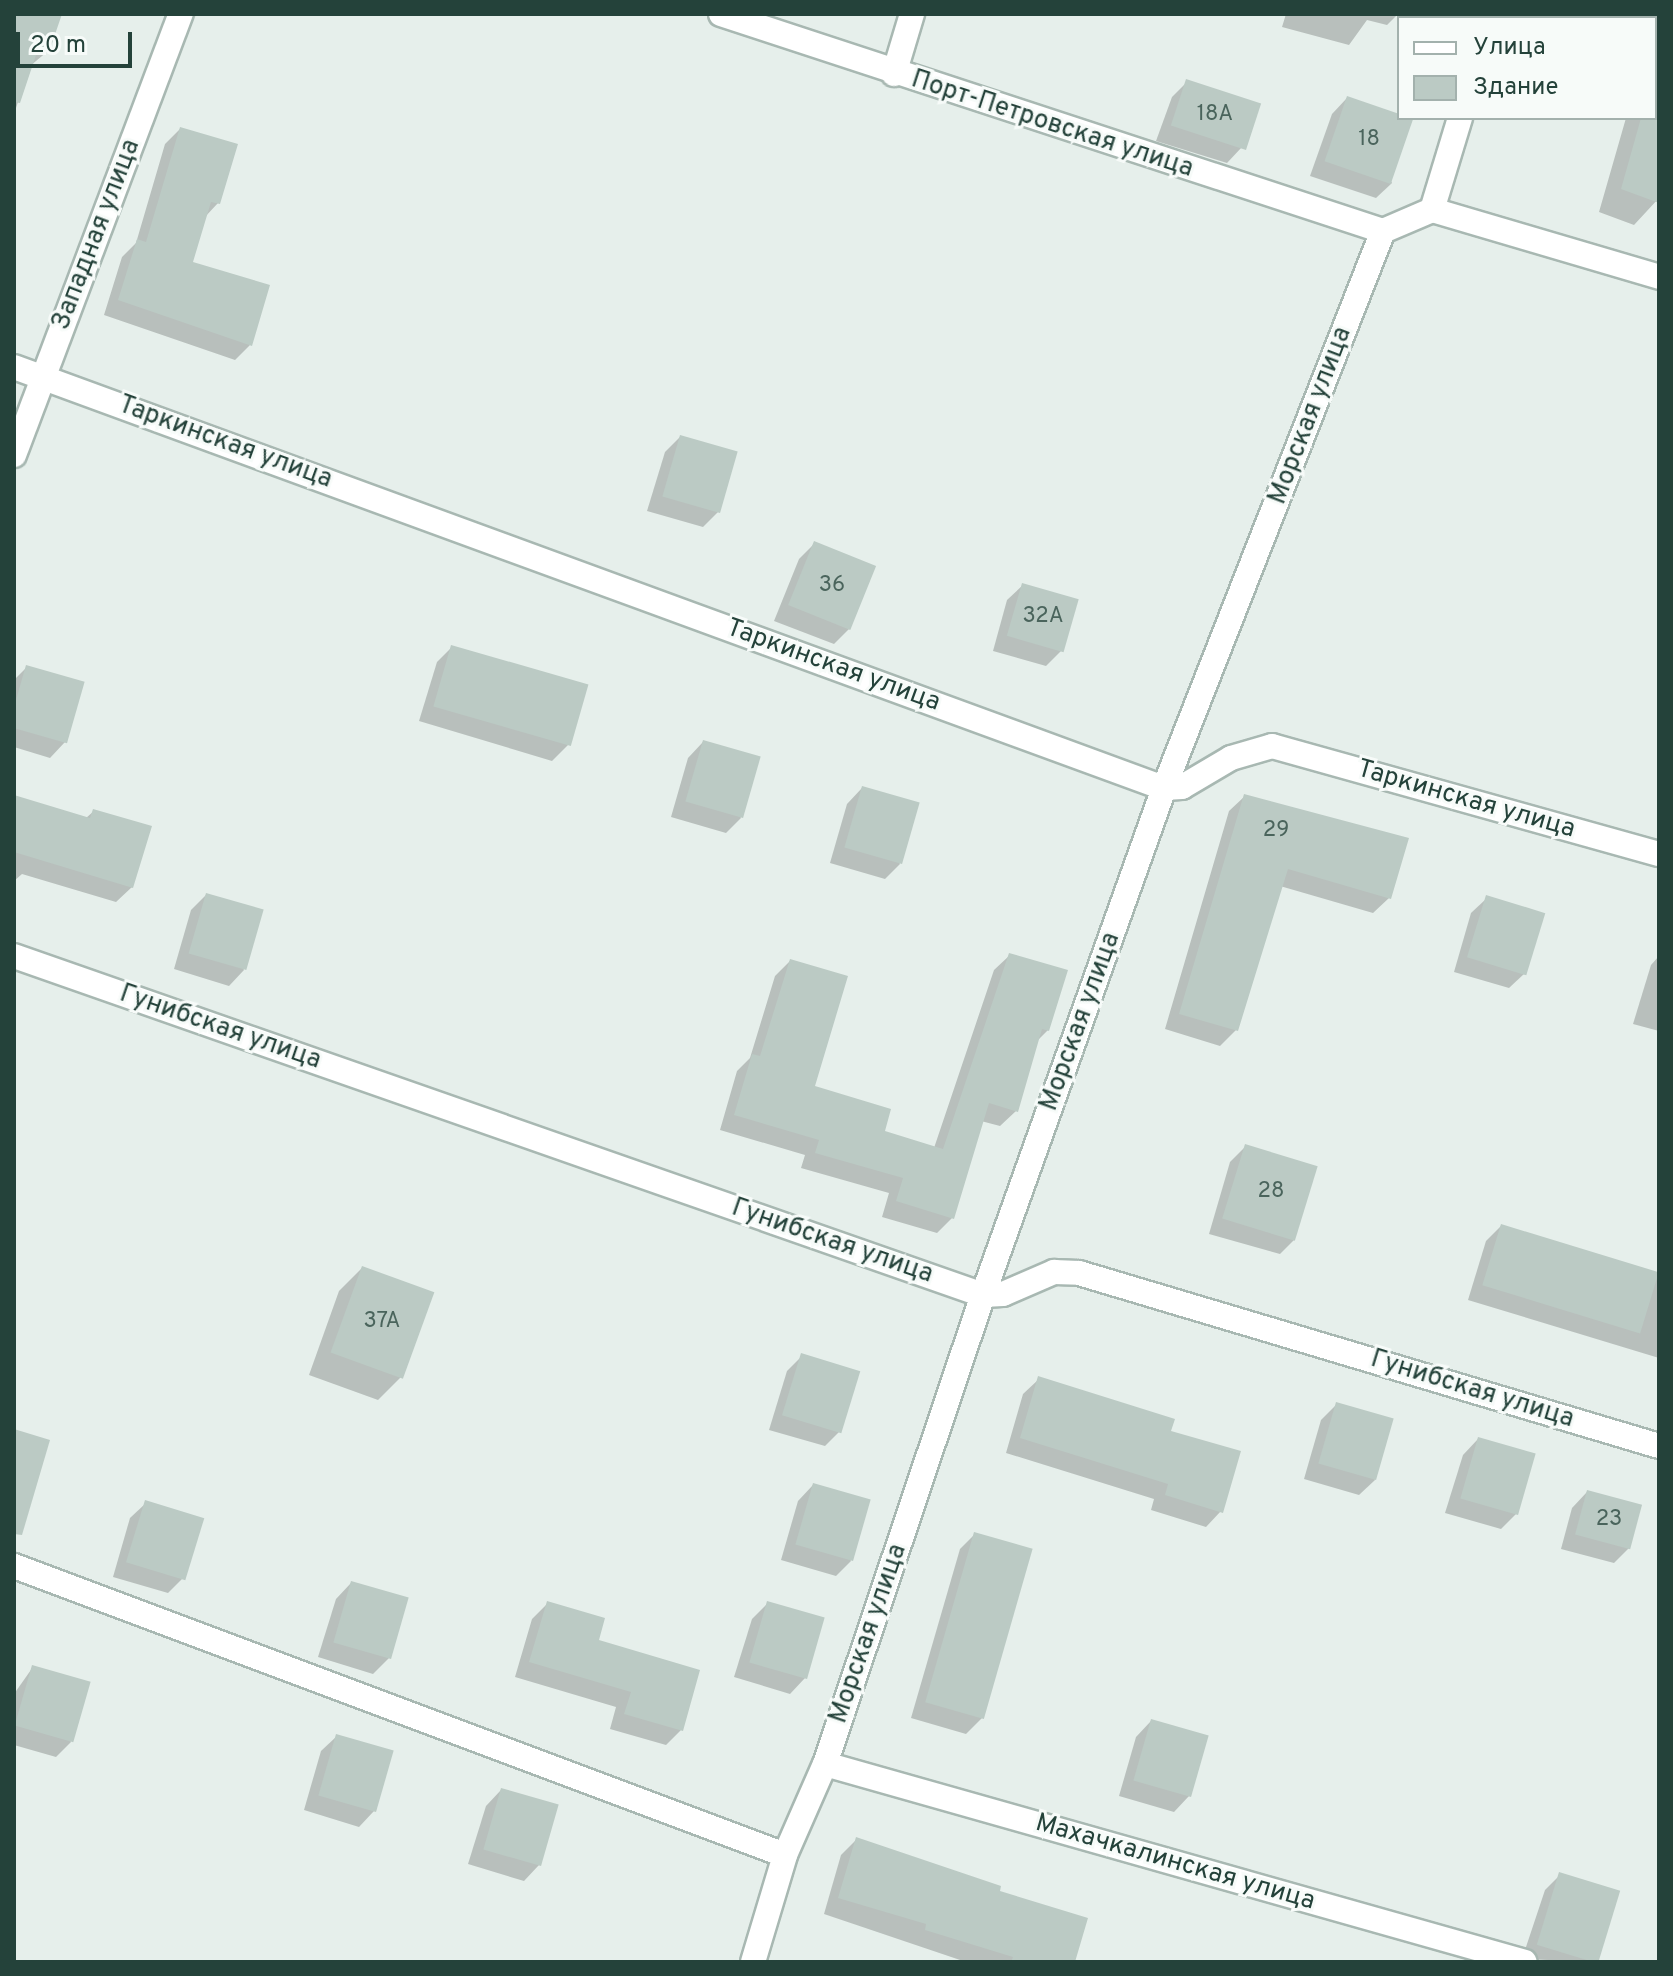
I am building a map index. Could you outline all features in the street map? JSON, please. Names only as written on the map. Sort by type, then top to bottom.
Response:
[{"type":"street","name":"Западная улица","points":[[14,455],[181,14]]},
{"type":"street","name":"Порт-Петровская улица","points":[[721,14],[894,74],[1383,231]]},
{"type":"street","points":[[894,74],[912,14]]},
{"type":"street","points":[[1432,210],[1459,120]]},
{"type":"street","points":[[1383,231],[1432,210],[1659,277]]},
{"type":"street","name":"Морская улица","points":[[753,1962],[785,1855],[825,1764],[983,1295],[1164,788],[1383,231]]},
{"type":"street","name":"Таркинская улица","points":[[14,367],[1164,788],[1182,787],[1231,758],[1272,746],[1659,854]]},
{"type":"street","name":"Гунибская улица","points":[[14,956],[983,1295],[1003,1294],[1054,1272],[1079,1273],[1659,1446]]},
{"type":"street","points":[[14,1566],[785,1855]]},
{"type":"street","name":"Махачкалинская улица","points":[[825,1764],[1525,1962]]},
{"type":"building","points":[[14,14],[62,14],[49,52],[38,49],[20,103],[14,102]]},
{"type":"building","points":[[1186,79],[1261,103],[1246,150],[1171,126]]},
{"type":"building","points":[[1659,87],[1659,203],[1621,189],[1640,120],[1657,120]]},
{"type":"building","points":[[1347,96],[1397,113],[1397,120],[1413,120],[1391,184],[1325,161]]},
{"type":"building","points":[[180,127],[238,144],[220,204],[211,202],[193,262],[270,285],[252,346],[118,300],[137,239],[146,242]]},
{"type":"building","points":[[680,435],[738,452],[720,513],[662,497]]},
{"type":"building","points":[[814,541],[876,566],[850,630],[788,605]]},
{"type":"building","points":[[1022,583],[1079,599],[1064,652],[1007,636]]},
{"type":"building","points":[[451,645],[588,684],[571,746],[433,707]]},
{"type":"building","points":[[26,665],[85,682],[67,743],[14,728],[14,707]]},
{"type":"building","points":[[703,740],[761,757],[743,818],[685,802]]},
{"type":"building","points":[[862,786],[920,803],[902,864],[844,848]]},
{"type":"building","points":[[1244,794],[1409,838],[1391,899],[1288,869],[1238,1031],[1179,1014]]},
{"type":"building","points":[[14,795],[90,818],[93,809],[152,826],[133,888],[14,852]]},
{"type":"building","points":[[206,893],[264,910],[246,970],[189,954]]},
{"type":"building","points":[[1486,895],[1545,913],[1526,975],[1467,957]]},
{"type":"building","points":[[1009,953],[1068,970],[1049,1031],[1042,1029],[1018,1112],[989,1103],[954,1219],[896,1201],[903,1178],[815,1153],[819,1140],[734,1115],[752,1054],[760,1056],[790,959],[848,976],[815,1086],[891,1109],[885,1131],[943,1149]]},
{"type":"building","points":[[1245,1144],[1318,1166],[1295,1241],[1222,1219]]},
{"type":"building","points":[[1501,1224],[1659,1272],[1640,1333],[1482,1285]]},
{"type":"building","points":[[362,1266],[434,1292],[403,1379],[331,1352]]},
{"type":"building","points":[[801,1353],[860,1371],[841,1433],[782,1415]]},
{"type":"building","points":[[1038,1376],[1175,1419],[1171,1431],[1241,1451],[1223,1513],[1165,1495],[1168,1484],[1020,1438]]},
{"type":"building","points":[[1336,1402],[1394,1419],[1376,1480],[1318,1464]]},
{"type":"building","points":[[14,1429],[50,1440],[22,1535],[14,1534]]},
{"type":"building","points":[[1478,1437],[1536,1454],[1518,1515],[1460,1499]]},
{"type":"building","points":[[813,1483],[871,1500],[853,1561],[795,1545]]},
{"type":"building","points":[[1587,1490],[1642,1505],[1630,1549],[1575,1534]]},
{"type":"building","points":[[145,1500],[204,1518],[185,1580],[126,1562]]},
{"type":"building","points":[[974,1532],[1033,1549],[984,1719],[925,1702]]},
{"type":"building","points":[[351,1581],[409,1598],[391,1659],[333,1643]]},
{"type":"building","points":[[547,1601],[605,1618],[599,1640],[700,1670],[683,1731],[624,1714],[631,1692],[529,1662]]},
{"type":"building","points":[[767,1601],[825,1618],[807,1679],[749,1663]]},
{"type":"building","points":[[32,1665],[91,1682],[73,1742],[15,1726]]},
{"type":"building","points":[[1151,1719],[1209,1736],[1191,1797],[1133,1781]]},
{"type":"building","points":[[336,1734],[394,1751],[376,1812],[318,1796]]},
{"type":"building","points":[[501,1788],[559,1805],[541,1866],[483,1850]]},
{"type":"building","points":[[856,1837],[1001,1886],[1000,1891],[1088,1918],[1075,1962],[1011,1962],[1013,1957],[925,1930],[926,1924],[838,1898]]},
{"type":"building","points":[[1559,1872],[1620,1891],[1598,1962],[1537,1945]]}]
